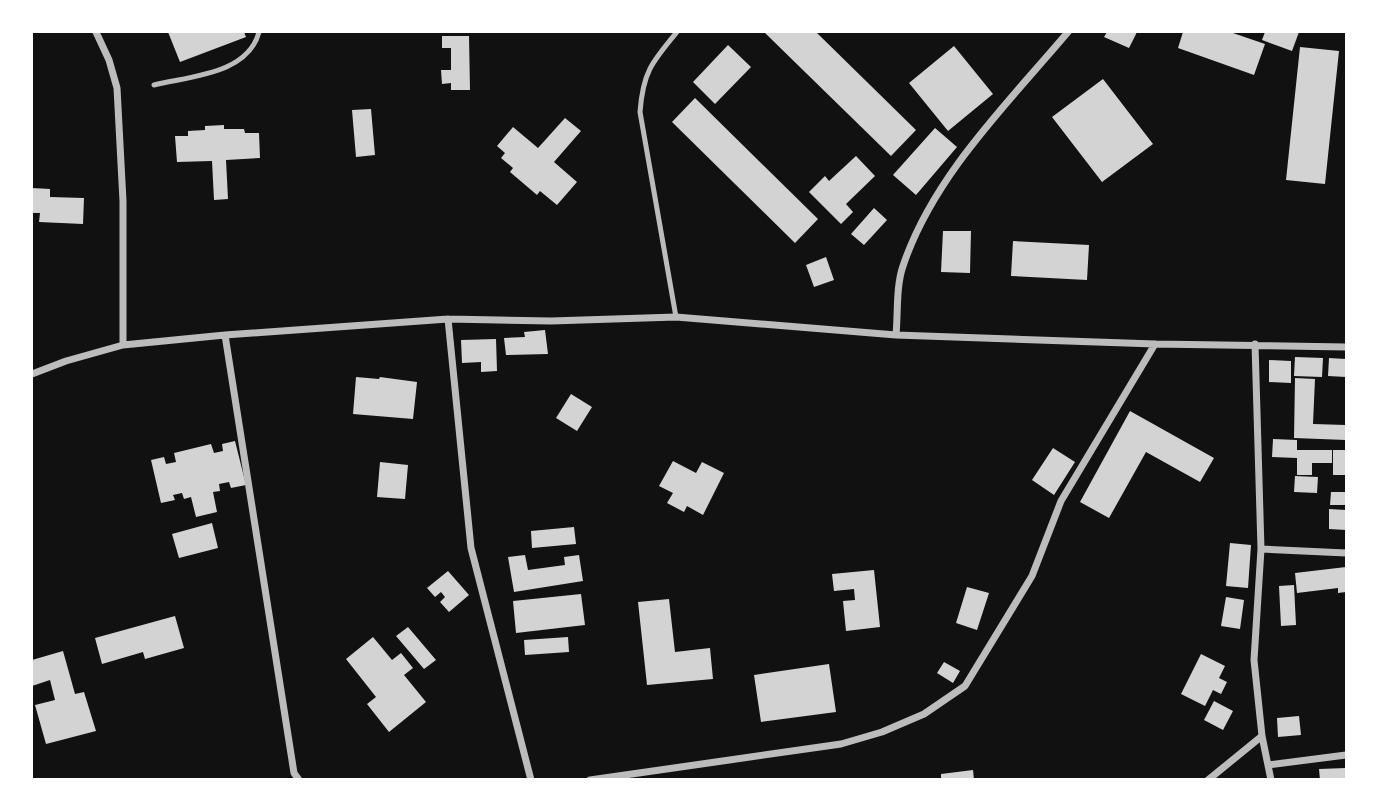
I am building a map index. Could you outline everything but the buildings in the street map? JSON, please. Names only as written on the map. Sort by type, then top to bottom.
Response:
[{"type":"street","points":[[96,32],[109,60],[117,88],[123,201],[123,345]]},
{"type":"street","points":[[896,335],[902,268],[926,212],[955,167],[1068,32]]},
{"type":"street","points":[[32,374],[123,345],[448,319],[551,321],[676,317],[896,335],[1346,347]]},
{"type":"street","points":[[448,319],[471,548],[531,779]]},
{"type":"street","points":[[225,335],[295,773],[299,779]]},
{"type":"street","points":[[590,779],[841,744],[882,732],[924,714],[965,686],[1032,576],[1061,501],[1155,344]]},
{"type":"street","points":[[1255,344],[1261,549],[1254,660],[1262,736],[1271,779]]},
{"type":"street","points":[[1261,549],[1346,553]]},
{"type":"street","points":[[1208,779],[1262,736]]},
{"type":"street","points":[[1268,765],[1346,755]]},
{"type":"lane","points":[[154,85],[232,66],[244,58],[259,32]]},
{"type":"lane","points":[[676,317],[640,112],[642,86],[654,60],[677,32]]}]
